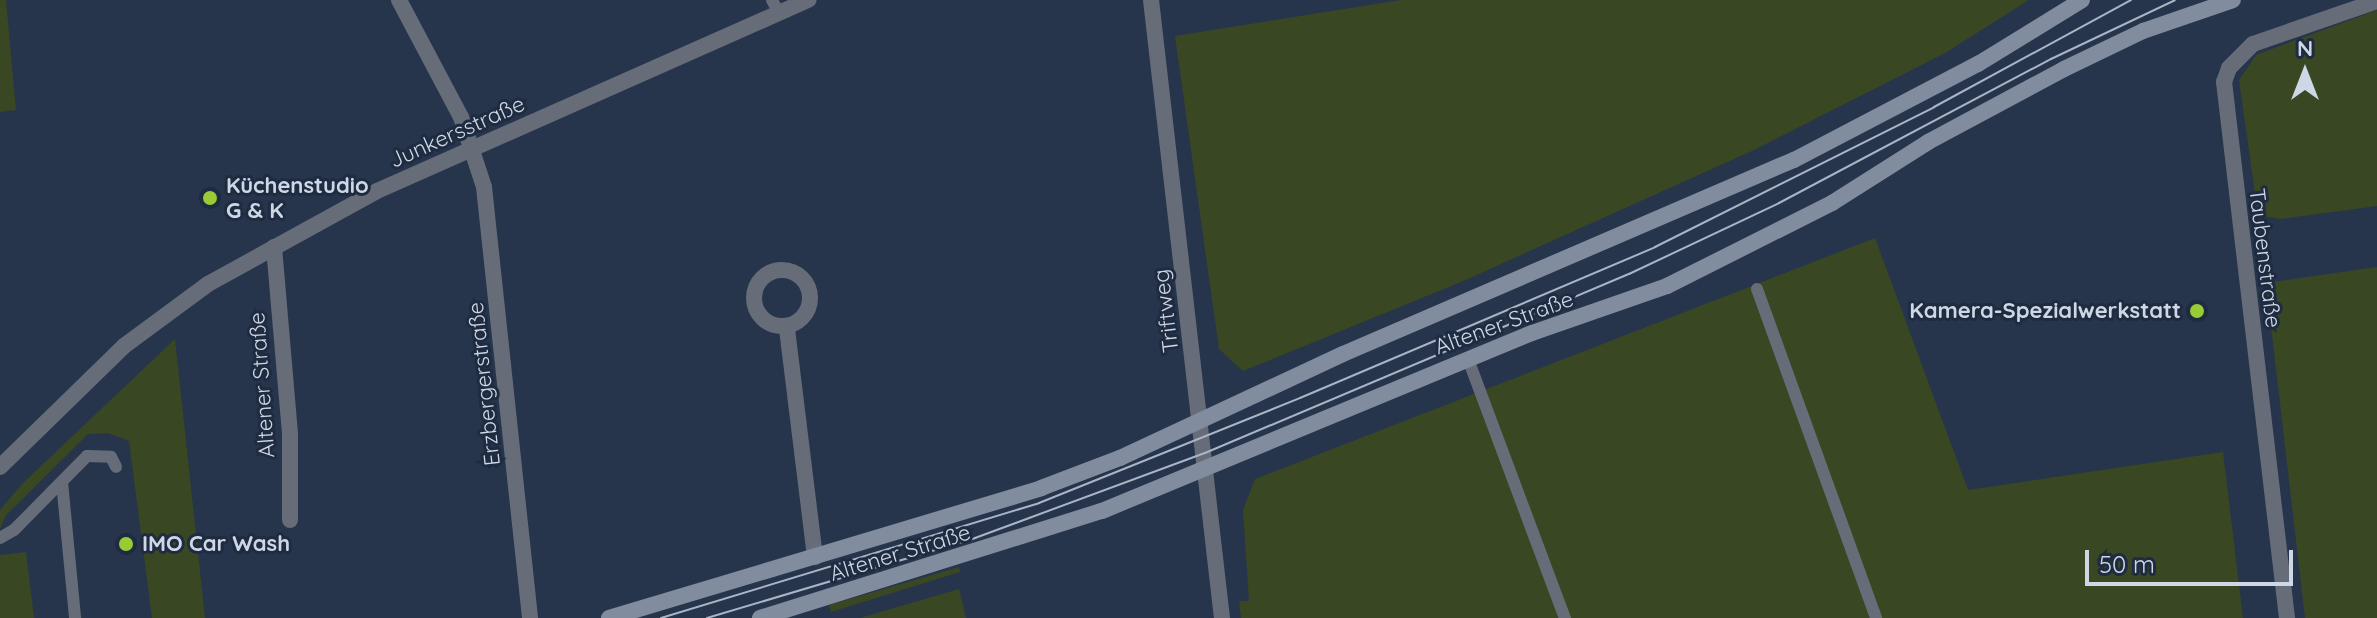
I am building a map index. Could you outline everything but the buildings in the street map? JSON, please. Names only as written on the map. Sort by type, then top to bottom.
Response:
[{"type":"main road","name":"Altener Straße","points":[[609,618],[1041,488],[1201,422],[1343,354],[1794,160],[1965,71],[2082,0]]},
{"type":"main road","name":"Altener Straße","points":[[760,618],[1102,511],[1468,359],[1720,262],[2064,69],[2143,31],[2233,0]]},
{"type":"street","name":"Erzbergerstraße","points":[[399,0],[473,147],[485,191],[530,618]]},
{"type":"street","name":"Junkersstraße","points":[[0,467],[164,313],[274,247],[377,191],[776,6],[809,0]]},
{"type":"street","name":"Triftweg","points":[[1151,0],[1222,618]]},
{"type":"street","name":"Taubenstraße","points":[[2287,618],[2224,82],[2229,68],[2253,44],[2377,1]]},
{"type":"street","name":"Altener Straße","points":[[274,247],[290,435],[290,520]]},
{"type":"street","name":"Altener Straße","points":[[787,329],[815,557]]},
{"type":"lane","points":[[1757,289],[1876,618]]},
{"type":"lane","points":[[1468,359],[1565,618]]},
{"type":"lane","points":[[0,538],[87,456],[111,457],[116,467]]},
{"type":"lane","points":[[62,482],[75,618]]},
{"type":"green space","points":[[0,0],[6,0],[16,110],[0,112]]},
{"type":"green space","points":[[1401,0],[2029,0],[1945,53],[1754,150],[1461,282],[1243,371],[1219,349],[1175,36]]},
{"type":"green space","points":[[2377,10],[2377,206],[2280,219],[2258,215],[2239,80],[2256,55]]},
{"type":"green space","points":[[1875,238],[1968,490],[2223,452],[2243,618],[1241,618],[1239,601],[1249,601],[1243,510],[1255,479]]},
{"type":"green space","points":[[2377,267],[2377,618],[2305,618],[2266,283]]},
{"type":"green space","points":[[175,339],[205,618],[152,618],[129,441],[108,433],[88,434],[6,515],[0,529],[0,510],[22,484]]},
{"type":"green space","points":[[26,552],[34,618],[0,618],[0,555]]},
{"type":"green space","points":[[959,567],[960,572],[831,612],[829,605]]},
{"type":"green space","points":[[959,589],[966,618],[860,618]]},
{"type":"tram line","points":[[661,618],[1039,503],[1300,398],[1655,247],[1934,107],[2131,0]]},
{"type":"tram line","points":[[707,618],[975,538],[1205,453],[1629,274],[1779,203],[2051,59],[2175,0]]},
{"type":"place","name":"Küchenstudio G & K","points":[[210,198]]},
{"type":"place","name":"Kamera-Spezialwerkstatt","points":[[2197,311]]},
{"type":"place","name":"IMO Car Wash","points":[[126,544]]}]
